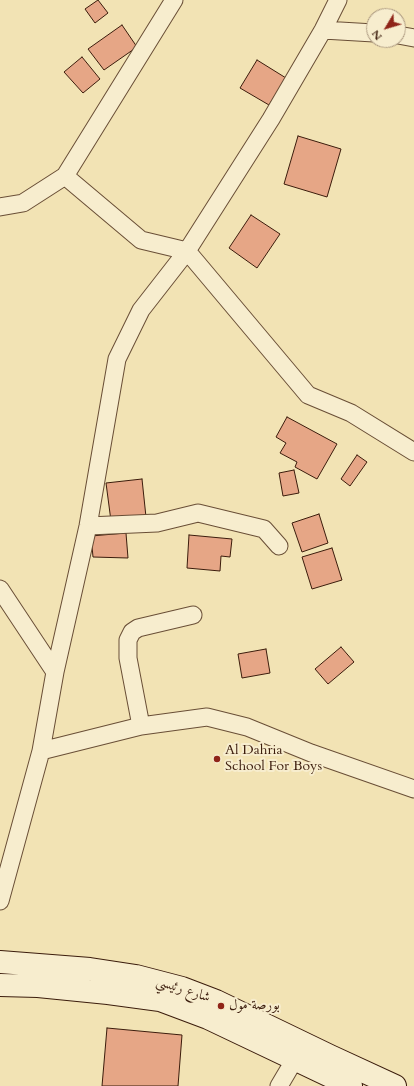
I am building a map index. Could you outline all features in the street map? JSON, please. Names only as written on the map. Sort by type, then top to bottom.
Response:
[{"type":"main road","name":"شارع رئيسي","points":[[0,962],[90,969],[136,976],[182,988],[216,1001],[297,1050],[351,1086]]},
{"type":"main road","name":"شارع رئيسي","points":[[0,985],[38,986],[160,1000],[395,1086]]},
{"type":"street","points":[[0,207],[23,203],[65,176],[174,0]]},
{"type":"street","points":[[0,901],[41,751],[55,672],[88,526],[117,359],[141,310],[187,251],[271,119],[324,30],[337,1]]},
{"type":"street","points":[[324,30],[366,33]]},
{"type":"street","points":[[65,176],[141,240],[187,251],[308,394],[350,413],[414,452]]},
{"type":"street","points":[[88,526],[157,522],[198,513],[264,529],[279,546]]},
{"type":"street","points":[[0,589],[55,672]]},
{"type":"street","points":[[141,726],[128,658],[128,640],[132,632],[138,628],[193,615]]},
{"type":"street","points":[[41,751],[141,726],[207,717],[247,727],[311,753],[414,789]]},
{"type":"street","points":[[279,1086],[297,1050]]},
{"type":"building","points":[[98,0],[108,13],[95,23],[85,9]]},
{"type":"building","points":[[122,25],[137,47],[104,70],[88,49]]},
{"type":"building","points":[[82,57],[100,79],[83,93],[64,72]]},
{"type":"building","points":[[257,60],[286,78],[269,105],[240,88]]},
{"type":"building","points":[[298,136],[341,149],[327,197],[284,184]]},
{"type":"building","points":[[251,215],[280,234],[257,268],[229,248]]},
{"type":"building","points":[[287,417],[337,444],[317,479],[295,467],[297,462],[280,453],[286,443],[276,437]]},
{"type":"building","points":[[357,455],[367,462],[350,486],[341,479]]},
{"type":"building","points":[[294,470],[299,493],[283,496],[279,473]]},
{"type":"building","points":[[142,479],[146,517],[111,521],[106,483]]},
{"type":"building","points":[[319,514],[328,543],[302,552],[292,523]]},
{"type":"building","points":[[126,533],[128,558],[93,557],[91,536]]},
{"type":"building","points":[[189,535],[232,539],[230,557],[221,556],[220,571],[187,568]]},
{"type":"building","points":[[332,548],[342,580],[312,589],[302,557]]},
{"type":"building","points":[[341,647],[354,662],[328,684],[315,669]]},
{"type":"building","points":[[266,649],[270,673],[242,678],[238,654]]},
{"type":"building","points":[[107,1028],[182,1035],[178,1086],[102,1086]]},
{"type":"place","name":"Al Dahria School For Boys","points":[[217,759]]},
{"type":"place","name":"بورصة مول","points":[[221,1006]]}]
